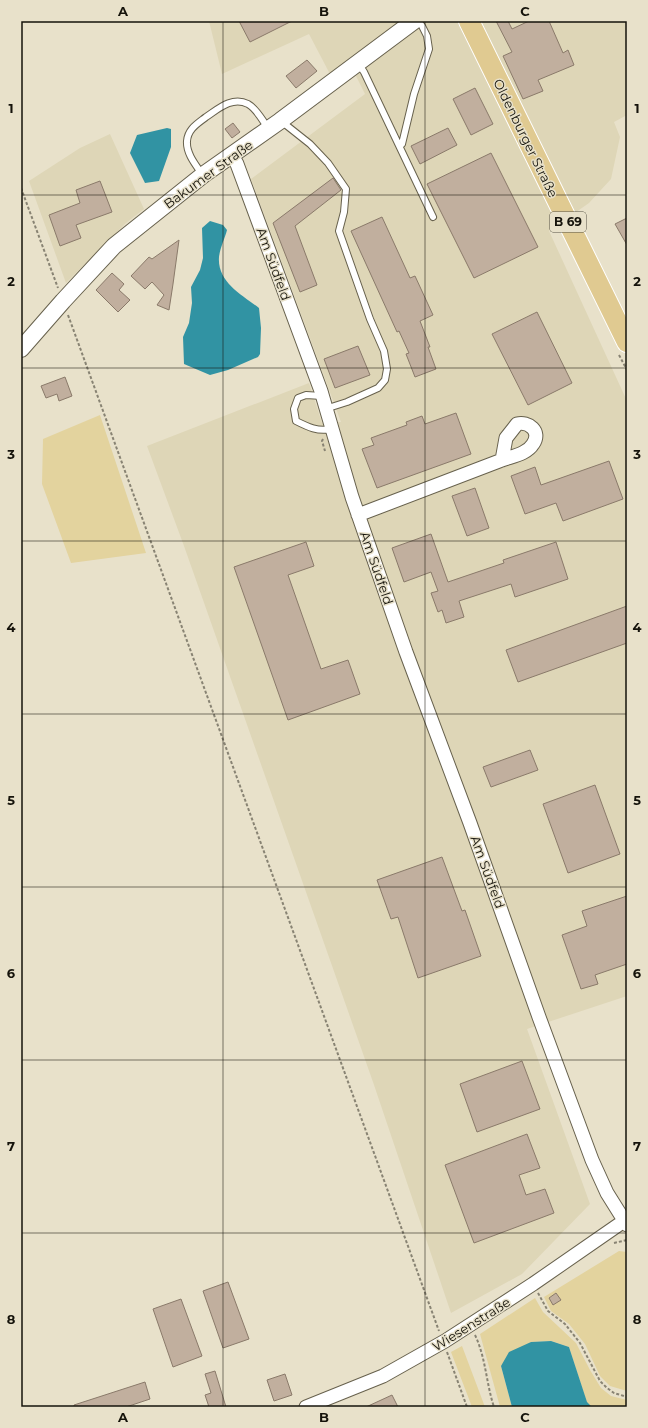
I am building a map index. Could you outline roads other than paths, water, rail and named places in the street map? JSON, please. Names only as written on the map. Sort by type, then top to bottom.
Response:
[{"type":"main road","name":"Oldenburger Straße","points":[[469,21],[627,342]]},
{"type":"street","name":"Bakumer Straße","points":[[21,349],[62,300],[114,246],[203,176],[358,64],[414,21]]},
{"type":"street","name":"Am Südfeld","points":[[232,155],[237,164],[324,403],[358,515],[406,652],[470,823],[539,1017],[592,1160],[607,1193],[626,1223]]},
{"type":"street","name":"Am Südfeld","points":[[358,515],[502,460]]},
{"type":"street","name":"Wiesenstraße","points":[[306,1407],[321,1404],[383,1376],[443,1342],[626,1223]]},
{"type":"lane","points":[[400,146],[402,144],[414,94],[429,49],[427,36],[418,21]]},
{"type":"lane","points":[[358,64],[364,72],[433,217]]},
{"type":"lane","points":[[203,176],[188,151],[188,134],[192,127],[221,106],[231,102],[242,102],[254,108],[274,125],[310,144],[328,163],[346,189],[344,212],[339,230],[370,319],[384,351],[387,369],[385,380],[378,388],[346,402],[324,403],[306,395],[298,398],[294,409],[296,421],[312,428],[323,430],[331,428]]},
{"type":"water","points":[[167,128],[171,129],[171,147],[159,181],[145,183],[130,153],[137,135]]},
{"type":"water","points":[[210,221],[223,225],[227,230],[219,257],[219,266],[222,274],[226,281],[238,293],[259,308],[261,328],[260,354],[258,357],[228,370],[210,375],[184,364],[183,337],[189,323],[192,303],[191,287],[200,270],[203,258],[202,228]]},
{"type":"water","points":[[551,1341],[569,1347],[587,1402],[592,1407],[512,1407],[501,1366],[509,1352],[531,1342]]}]
